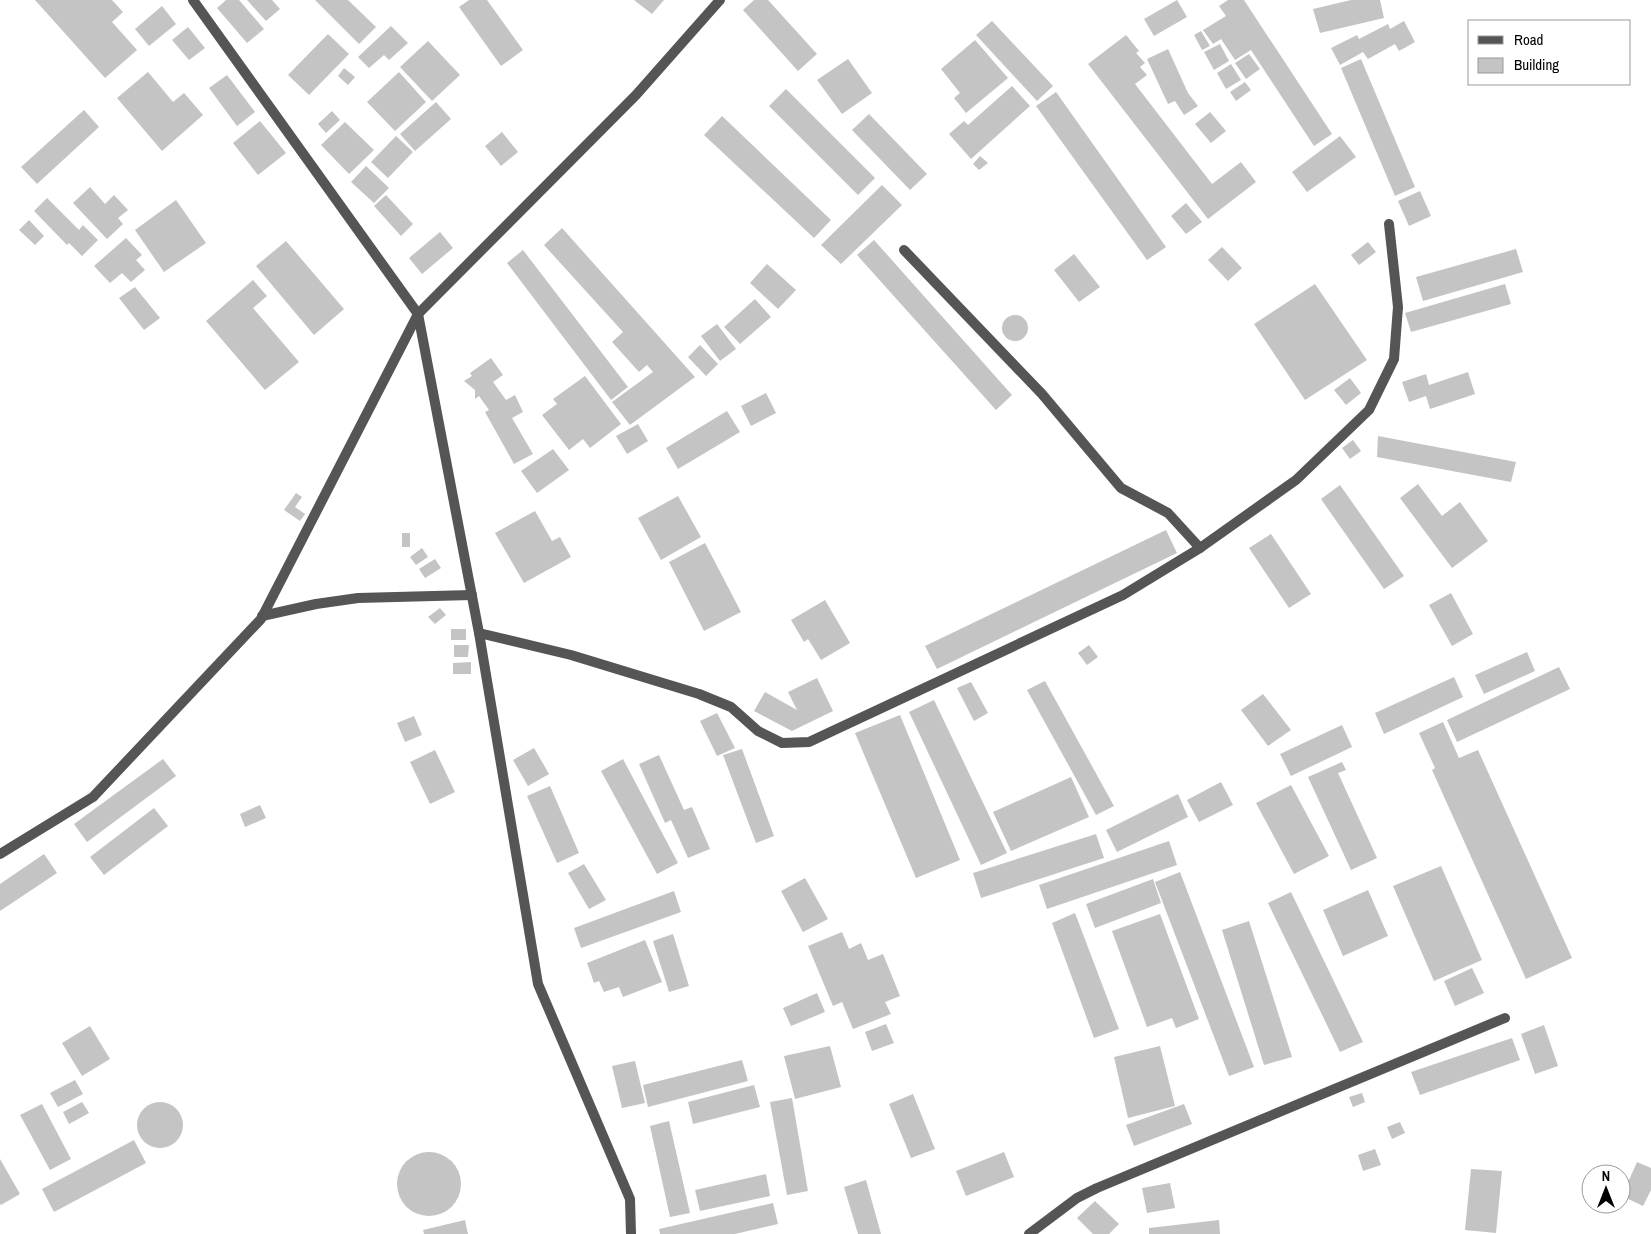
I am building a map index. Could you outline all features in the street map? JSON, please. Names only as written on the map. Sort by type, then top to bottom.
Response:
[{"type":"street","points":[[193,0],[418,314],[480,633],[538,984],[630,1199],[630,1234]]},
{"type":"street","points":[[0,854],[93,797],[262,616],[418,314],[636,96],[720,0]]},
{"type":"street","points":[[480,633],[571,655],[699,694],[732,707],[758,731],[782,743],[810,742],[1123,595],[1200,548],[1296,480],[1369,410],[1394,359],[1398,307],[1389,224]]},
{"type":"street","points":[[904,250],[1042,394],[1121,488],[1168,513],[1200,548]]},
{"type":"street","points":[[262,616],[316,604],[358,598],[472,595]]},
{"type":"street","points":[[1029,1234],[1077,1198],[1097,1188],[1505,1018]]},
{"type":"building","points":[[35,0],[112,0],[123,12],[112,22],[137,50],[105,78]]},
{"type":"building","points":[[226,0],[239,0],[264,29],[247,43],[217,8]]},
{"type":"building","points":[[247,0],[272,0],[280,9],[266,21]]},
{"type":"building","points":[[315,0],[348,0],[376,27],[359,44]]},
{"type":"building","points":[[469,0],[487,0],[523,50],[501,66],[459,7]]},
{"type":"building","points":[[634,0],[664,0],[652,14]]},
{"type":"building","points":[[754,0],[768,0],[817,54],[798,71],[743,10]]},
{"type":"building","points":[[1177,0],[1187,17],[1154,36],[1144,19]]},
{"type":"building","points":[[1228,0],[1244,0],[1332,134],[1314,146],[1251,50],[1235,60],[1221,39],[1213,44],[1203,30],[1226,16],[1219,6]]},
{"type":"building","points":[[1351,0],[1380,0],[1384,18],[1320,33],[1313,9]]},
{"type":"building","points":[[162,6],[176,24],[149,46],[135,29]]},
{"type":"building","points":[[992,21],[1053,86],[1037,101],[976,35]]},
{"type":"building","points":[[1404,21],[1415,42],[1399,51],[1395,44],[1368,59],[1363,52],[1340,65],[1331,48],[1357,35],[1359,39],[1388,24],[1390,29]]},
{"type":"building","points":[[391,26],[408,43],[389,60],[384,55],[369,68],[358,57]]},
{"type":"building","points":[[188,27],[205,48],[189,60],[172,40]]},
{"type":"building","points":[[1201,31],[1210,46],[1202,50],[1194,35]]},
{"type":"building","points":[[328,34],[349,54],[309,95],[288,75]]},
{"type":"building","points":[[1126,35],[1139,51],[1136,53],[1145,63],[1140,67],[1147,75],[1135,84],[1212,184],[1241,162],[1256,182],[1208,219],[1088,64]]},
{"type":"building","points":[[975,40],[1008,78],[966,113],[954,98],[960,93],[941,69]]},
{"type":"building","points":[[428,41],[460,75],[432,101],[400,67]]},
{"type":"building","points":[[1220,44],[1229,61],[1214,70],[1204,52]]},
{"type":"building","points":[[1168,49],[1188,93],[1198,106],[1184,115],[1175,101],[1168,104],[1147,59]]},
{"type":"building","points":[[1249,54],[1260,69],[1246,79],[1235,63]]},
{"type":"building","points":[[848,59],[872,93],[842,114],[817,80]]},
{"type":"building","points":[[1361,59],[1415,187],[1395,196],[1341,68]]},
{"type":"building","points":[[1231,64],[1241,80],[1226,89],[1217,73]]},
{"type":"building","points":[[344,68],[355,77],[348,85],[338,76]]},
{"type":"building","points":[[148,72],[173,102],[184,93],[203,115],[162,151],[117,98]]},
{"type":"building","points":[[399,72],[426,102],[395,131],[367,102]]},
{"type":"building","points":[[227,75],[255,112],[237,126],[209,88]]},
{"type":"building","points":[[1245,82],[1251,90],[1236,101],[1230,92]]},
{"type":"building","points":[[1012,86],[1030,106],[971,159],[949,134],[964,121],[968,125]]},
{"type":"building","points":[[786,89],[875,178],[858,195],[769,106]]},
{"type":"building","points":[[1056,92],[1166,247],[1147,260],[1036,106]]},
{"type":"building","points":[[436,102],[451,119],[415,151],[400,134]]},
{"type":"building","points":[[84,110],[99,127],[37,184],[21,167]]},
{"type":"building","points":[[332,111],[340,120],[326,133],[318,124]]},
{"type":"building","points":[[1210,112],[1226,131],[1211,143],[1195,124]]},
{"type":"building","points":[[869,114],[927,174],[910,190],[852,130]]},
{"type":"building","points":[[722,116],[831,220],[814,238],[704,135]]},
{"type":"building","points":[[260,121],[286,153],[258,175],[233,143]]},
{"type":"building","points":[[345,122],[374,150],[349,174],[321,145]]},
{"type":"building","points":[[502,132],[518,152],[501,166],[485,146]]},
{"type":"building","points":[[396,136],[413,152],[388,178],[371,162]]},
{"type":"building","points":[[1340,136],[1356,157],[1307,192],[1292,172]]},
{"type":"building","points":[[980,156],[988,163],[979,170],[973,164]]},
{"type":"building","points":[[366,166],[389,188],[374,203],[351,182]]},
{"type":"building","points":[[882,185],[902,205],[841,264],[821,245]]},
{"type":"building","points":[[90,187],[105,204],[114,195],[128,210],[118,218],[123,224],[107,239],[73,203]]},
{"type":"building","points":[[1420,191],[1431,216],[1409,226],[1398,201]]},
{"type":"building","points":[[386,195],[413,224],[401,236],[374,206]]},
{"type":"building","points":[[47,198],[79,230],[83,225],[98,240],[82,256],[69,243],[67,245],[34,211]]},
{"type":"building","points":[[176,200],[206,243],[164,272],[135,230]]},
{"type":"building","points":[[1186,203],[1202,222],[1186,234],[1171,216]]},
{"type":"building","points":[[29,220],[44,236],[35,245],[19,230]]},
{"type":"building","points":[[562,228],[695,377],[630,425],[612,402],[653,372],[647,365],[639,372],[612,342],[623,332],[544,245]]},
{"type":"building","points":[[440,232],[453,248],[422,274],[409,258]]},
{"type":"building","points":[[126,238],[142,255],[136,260],[145,270],[131,282],[122,273],[110,283],[94,266]]},
{"type":"building","points":[[874,240],[1012,395],[996,410],[857,255]]},
{"type":"building","points":[[286,241],[344,309],[314,335],[256,266]]},
{"type":"building","points":[[1368,242],[1376,252],[1359,265],[1351,255]]},
{"type":"building","points":[[1222,247],[1242,268],[1228,281],[1208,260]]},
{"type":"building","points":[[1516,249],[1523,272],[1423,301],[1416,277]]},
{"type":"building","points":[[523,250],[628,387],[611,400],[507,263]]},
{"type":"building","points":[[1074,254],[1100,287],[1079,302],[1054,270]]},
{"type":"building","points":[[767,264],[796,290],[778,309],[750,283]]},
{"type":"building","points":[[253,280],[267,296],[253,308],[299,362],[265,390],[206,321]]},
{"type":"building","points":[[1315,284],[1367,360],[1305,400],[1254,324]]},
{"type":"building","points":[[1505,284],[1511,304],[1411,332],[1405,313]]},
{"type":"building","points":[[135,287],[160,318],[144,330],[119,298]]},
{"type":"building","points":[[755,299],[771,317],[740,344],[724,327]]},
{"type":"building","points":[[1015,315],[1024,319],[1028,328],[1024,337],[1015,341],[1006,337],[1002,328],[1006,319]]},
{"type":"building","points":[[717,324],[736,349],[720,361],[701,336]]},
{"type":"building","points":[[700,345],[718,364],[706,376],[688,357]]},
{"type":"building","points":[[491,358],[503,375],[493,382],[506,400],[515,395],[523,412],[512,418],[533,454],[514,464],[485,412],[489,410],[479,396],[475,399],[475,390],[464,381],[472,376],[470,373]]},
{"type":"building","points":[[1468,372],[1475,394],[1430,409],[1426,396],[1409,402],[1402,382],[1426,374],[1429,385]]},
{"type":"building","points":[[585,376],[621,424],[590,448],[583,439],[569,450],[542,415],[557,404],[553,399]]},
{"type":"building","points":[[1350,378],[1361,393],[1346,405],[1334,390]]},
{"type":"building","points":[[766,393],[776,413],[751,426],[741,406]]},
{"type":"building","points":[[727,411],[740,432],[678,469],[666,448]]},
{"type":"building","points":[[638,424],[648,441],[627,454],[616,436]]},
{"type":"building","points":[[1378,436],[1516,462],[1511,482],[1377,457]]},
{"type":"building","points":[[1353,440],[1361,451],[1350,459],[1342,448]]},
{"type":"building","points":[[553,449],[569,470],[537,493],[521,471]]},
{"type":"building","points":[[1418,484],[1442,516],[1460,502],[1488,541],[1452,568],[1400,498]]},
{"type":"building","points":[[1340,485],[1404,576],[1384,589],[1321,499]]},
{"type":"building","points":[[296,493],[302,497],[295,507],[305,514],[300,521],[284,510]]},
{"type":"building","points":[[678,496],[701,537],[661,560],[638,518]]},
{"type":"building","points":[[535,511],[552,541],[560,537],[571,557],[524,583],[495,533]]},
{"type":"building","points":[[1166,530],[1177,553],[937,669],[925,646]]},
{"type":"building","points":[[402,533],[410,533],[410,547],[402,547]]},
{"type":"building","points":[[1271,534],[1311,594],[1289,608],[1249,548]]},
{"type":"building","points":[[705,543],[741,612],[704,631],[669,562]]},
{"type":"building","points":[[422,548],[428,557],[416,565],[410,557]]},
{"type":"building","points":[[435,559],[441,568],[425,578],[419,569]]},
{"type":"building","points":[[1451,593],[1473,634],[1452,646],[1429,605]]},
{"type":"building","points":[[825,600],[850,643],[821,660],[808,639],[804,642],[791,620]]},
{"type":"building","points":[[440,608],[446,615],[435,624],[428,617]]},
{"type":"building","points":[[451,629],[466,629],[466,640],[451,640]]},
{"type":"building","points":[[454,645],[469,645],[468,657],[454,657]]},
{"type":"building","points":[[1089,645],[1098,657],[1087,665],[1078,653]]},
{"type":"building","points":[[1527,652],[1535,671],[1484,694],[1475,675]]},
{"type":"building","points":[[471,662],[471,674],[453,674],[453,663]]},
{"type":"building","points":[[1559,667],[1570,689],[1457,742],[1447,720]]},
{"type":"building","points":[[1454,677],[1463,697],[1384,734],[1375,713]]},
{"type":"building","points":[[817,678],[833,711],[792,731],[754,711],[765,692],[797,710],[788,692]]},
{"type":"building","points":[[1045,681],[1114,806],[1096,815],[1027,690]]},
{"type":"building","points":[[971,682],[988,713],[974,721],[957,688]]},
{"type":"building","points":[[1263,694],[1291,730],[1268,746],[1241,710]]},
{"type":"building","points":[[934,700],[1007,853],[981,865],[909,712]]},
{"type":"building","points":[[717,713],[735,748],[717,756],[700,721]]},
{"type":"building","points":[[900,715],[960,860],[916,878],[855,733]]},
{"type":"building","points":[[414,716],[422,735],[405,742],[397,723]]},
{"type":"building","points":[[1443,722],[1459,758],[1478,750],[1572,958],[1526,979],[1432,770],[1435,768],[1419,733]]},
{"type":"building","points":[[1342,725],[1352,747],[1291,776],[1280,754]]},
{"type":"building","points":[[534,748],[549,774],[528,786],[513,760]]},
{"type":"building","points":[[742,749],[774,836],[756,843],[723,755]]},
{"type":"building","points":[[435,750],[455,792],[430,804],[410,762]]},
{"type":"building","points":[[659,755],[684,810],[692,807],[710,849],[688,858],[671,820],[665,823],[639,764]]},
{"type":"building","points":[[163,759],[176,776],[87,842],[74,824]]},
{"type":"building","points":[[623,759],[678,863],[657,874],[601,771]]},
{"type":"building","points":[[1342,762],[1346,770],[1338,773],[1377,858],[1351,870],[1308,777]]},
{"type":"building","points":[[1071,777],[1089,817],[1011,851],[993,812]]},
{"type":"building","points":[[1221,782],[1233,805],[1199,822],[1187,800]]},
{"type":"building","points":[[1291,785],[1329,856],[1294,874],[1256,803]]},
{"type":"building","points":[[550,786],[579,853],[557,863],[527,796]]},
{"type":"building","points":[[1178,794],[1188,817],[1117,852],[1106,830]]},
{"type":"building","points":[[260,805],[266,818],[245,827],[240,814]]},
{"type":"building","points":[[154,808],[168,826],[104,875],[90,857]]},
{"type":"building","points":[[1096,834],[1104,858],[981,898],[973,873]]},
{"type":"building","points":[[1169,841],[1177,865],[1047,909],[1039,885]]},
{"type":"building","points":[[44,854],[57,873],[0,911],[0,884]]},
{"type":"building","points":[[584,864],[606,900],[589,909],[568,873]]},
{"type":"building","points":[[1441,866],[1482,960],[1434,981],[1393,886]]},
{"type":"building","points":[[1180,872],[1254,1067],[1229,1076],[1155,882]]},
{"type":"building","points":[[805,878],[828,919],[803,932],[781,891]]},
{"type":"building","points":[[1153,879],[1161,903],[1095,928],[1086,904]]},
{"type":"building","points":[[1368,890],[1388,936],[1343,956],[1323,910]]},
{"type":"building","points":[[674,891],[681,912],[581,948],[574,928]]},
{"type":"building","points":[[1291,892],[1363,1042],[1340,1052],[1268,903]]},
{"type":"building","points":[[1075,913],[1119,1029],[1094,1038],[1052,923]]},
{"type":"building","points":[[1160,914],[1199,1019],[1176,1028],[1172,1018],[1147,1027],[1112,931]]},
{"type":"building","points":[[1249,921],[1292,1057],[1264,1065],[1222,930]]},
{"type":"building","points":[[842,932],[849,949],[861,943],[868,960],[883,954],[900,996],[885,1002],[891,1014],[853,1029],[842,1002],[833,1006],[808,946]]},
{"type":"building","points":[[673,934],[689,986],[669,992],[653,941]]},
{"type":"building","points":[[645,940],[662,982],[623,997],[619,987],[604,992],[599,981],[594,983],[587,963]]},
{"type":"building","points":[[1472,968],[1484,993],[1455,1006],[1444,981]]},
{"type":"building","points":[[817,993],[825,1012],[791,1026],[783,1008]]},
{"type":"building","points":[[886,1024],[894,1043],[872,1051],[865,1032]]},
{"type":"building","points":[[1544,1025],[1558,1066],[1535,1074],[1521,1034]]},
{"type":"building","points":[[90,1026],[110,1059],[82,1076],[62,1043]]},
{"type":"building","points":[[1512,1038],[1520,1060],[1420,1095],[1411,1072]]},
{"type":"building","points":[[830,1046],[841,1087],[795,1099],[784,1056]]},
{"type":"building","points":[[1160,1046],[1175,1106],[1128,1118],[1114,1057]]},
{"type":"building","points":[[742,1060],[748,1081],[648,1107],[643,1085]]},
{"type":"building","points":[[635,1061],[645,1103],[622,1108],[612,1066]]},
{"type":"building","points":[[75,1080],[83,1094],[58,1107],[50,1093]]},
{"type":"building","points":[[754,1085],[760,1107],[693,1124],[688,1102]]},
{"type":"building","points":[[1362,1093],[1365,1102],[1353,1107],[1349,1097]]},
{"type":"building","points":[[913,1094],[935,1149],[911,1158],[889,1104]]},
{"type":"building","points":[[792,1098],[808,1191],[787,1195],[770,1102]]},
{"type":"building","points":[[82,1102],[89,1113],[69,1124],[63,1112]]},
{"type":"building","points":[[160,1102],[173,1106],[179,1112],[183,1125],[179,1138],[173,1144],[160,1148],[147,1144],[141,1138],[137,1125],[141,1112],[147,1106]]},
{"type":"building","points":[[42,1104],[71,1159],[50,1170],[20,1115]]},
{"type":"building","points":[[1184,1104],[1192,1124],[1134,1146],[1126,1125]]},
{"type":"building","points":[[669,1121],[690,1213],[670,1217],[650,1126]]},
{"type":"building","points":[[1400,1122],[1405,1133],[1392,1139],[1387,1127]]},
{"type":"building","points":[[134,1140],[146,1163],[54,1212],[42,1189]]},
{"type":"building","points":[[1375,1149],[1381,1165],[1363,1171],[1358,1155]]},
{"type":"building","points":[[429,1152],[447,1157],[452,1161],[456,1166],[461,1184],[456,1202],[452,1207],[447,1211],[429,1216],[411,1211],[406,1207],[402,1202],[397,1184],[402,1166],[406,1161],[411,1157]]},
{"type":"building","points":[[1004,1152],[1014,1177],[966,1196],[956,1171]]},
{"type":"building","points":[[0,1159],[20,1194],[1,1205],[0,1204]]},
{"type":"building","points":[[1637,1162],[1651,1168],[1651,1190],[1643,1206],[1631,1200],[1631,1176]]},
{"type":"building","points":[[1471,1169],[1502,1171],[1496,1233],[1465,1230]]},
{"type":"building","points":[[766,1174],[770,1196],[700,1211],[695,1190]]},
{"type":"building","points":[[866,1180],[881,1234],[858,1234],[844,1187]]},
{"type":"building","points":[[1170,1183],[1175,1208],[1147,1213],[1142,1188]]},
{"type":"building","points":[[1095,1201],[1119,1224],[1109,1234],[1093,1234],[1077,1218]]},
{"type":"building","points":[[773,1203],[778,1224],[735,1234],[660,1234],[659,1229]]},
{"type":"building","points":[[465,1220],[468,1234],[424,1234],[423,1230]]},
{"type":"building","points":[[1219,1220],[1220,1234],[1149,1234],[1149,1228]]}]
